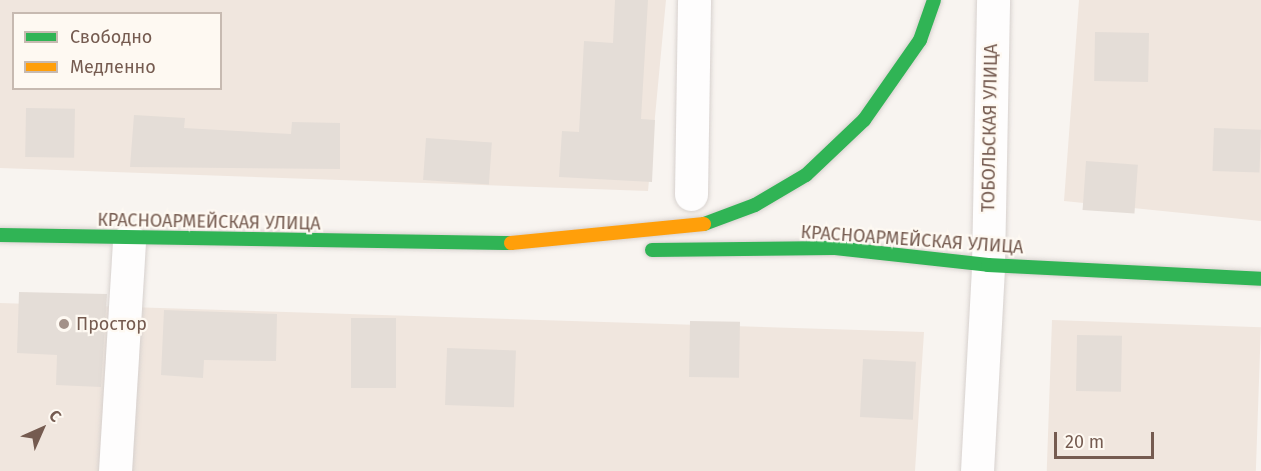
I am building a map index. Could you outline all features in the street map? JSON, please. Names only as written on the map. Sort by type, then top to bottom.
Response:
[{"type":"street","points":[[691,194],[694,0]]},
{"type":"street","name":"КРАСНОАРМЕЙСКАЯ УЛИЦА","points":[[0,235],[129,240],[418,242],[651,234],[702,225],[755,205],[806,175],[864,120],[920,40],[934,0]]},
{"type":"street","name":"ТОБОЛЬСКАЯ УЛИЦА","points":[[977,471],[988,265],[993,0]]},
{"type":"street","points":[[116,471],[129,240]]},
{"type":"street","name":"КРАСНОАРМЕЙСКАЯ УЛИЦА","points":[[418,242],[458,252],[599,250]]},
{"type":"street","name":"КРАСНОАРМЕЙСКАЯ УЛИЦА","points":[[634,250],[835,248],[988,265],[1261,279]]},
{"type":"shaded area","points":[[0,0],[666,0],[648,191],[0,168]]},
{"type":"shaded area","points":[[1079,0],[1261,0],[1261,221],[1064,201]]},
{"type":"shaded area","points":[[0,303],[924,332],[915,471],[0,471]]},
{"type":"shaded area","points":[[1052,320],[1261,327],[1256,471],[1047,471]]},
{"type":"building","points":[[615,0],[648,0],[641,119],[655,120],[652,182],[559,177],[562,131],[579,132],[584,41],[613,43]]},
{"type":"building","points":[[1095,32],[1149,33],[1148,82],[1094,81]]},
{"type":"building","points":[[26,108],[75,109],[74,158],[25,157]]},
{"type":"building","points":[[134,115],[185,118],[184,128],[291,134],[292,122],[340,123],[340,169],[130,167]]},
{"type":"building","points":[[1214,128],[1261,130],[1259,173],[1212,171]]},
{"type":"building","points":[[426,138],[492,143],[489,185],[423,180]]},
{"type":"building","points":[[1086,161],[1138,165],[1134,214],[1083,210]]},
{"type":"building","name":"Простор","points":[[19,292],[107,294],[101,387],[56,385],[57,355],[17,353]]},
{"type":"building","points":[[164,310],[277,314],[276,361],[204,360],[203,378],[161,375]]},
{"type":"building","points":[[351,318],[396,318],[396,388],[351,388]]},
{"type":"building","points":[[690,321],[740,322],[739,378],[689,377]]},
{"type":"building","points":[[1077,335],[1122,336],[1121,392],[1076,391]]},
{"type":"building","points":[[447,348],[516,350],[514,407],[445,405]]},
{"type":"building","points":[[863,359],[916,362],[913,420],[860,417]]},
{"type":"traffic: fast","points":[[704,224],[755,205],[806,175],[864,120],[920,40],[934,0]]},
{"type":"traffic: fast","points":[[0,235],[511,243]]},
{"type":"traffic: fast","points":[[652,250],[835,248],[988,265],[1261,279]]},
{"type":"traffic: slow","points":[[511,243],[704,224]]},
{"type":"place","name":"Простор","points":[[64,324]]}]
